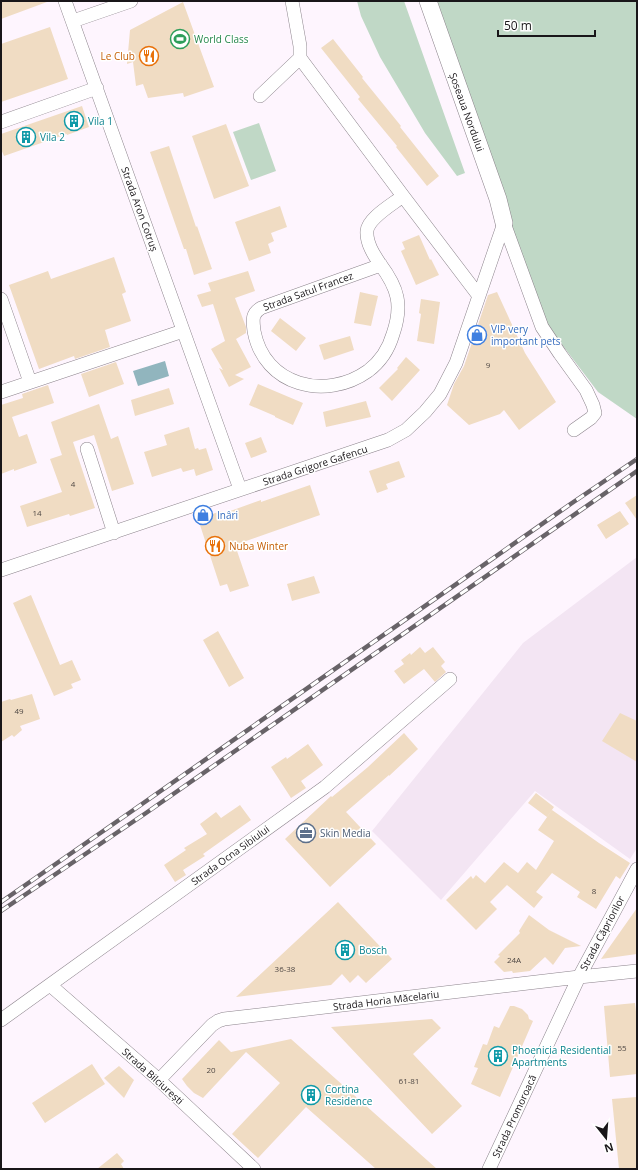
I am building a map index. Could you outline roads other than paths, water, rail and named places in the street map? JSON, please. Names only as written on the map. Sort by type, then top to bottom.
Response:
[{"type":"main road","name":"Șoseaua Nordului","points":[[428,1],[498,199],[504,223]]},
{"type":"street","name":"Strada Aron Cotruș","points":[[66,1],[240,489]]},
{"type":"street","points":[[73,21],[131,1]]},
{"type":"street","points":[[292,1],[300,46],[300,58],[479,296]]},
{"type":"street","points":[[260,96],[300,58]]},
{"type":"street","points":[[1,122],[97,88]]},
{"type":"street","name":"Strada Satul Francez","points":[[381,265],[255,311],[253,317],[255,337],[259,350],[267,362],[288,380],[305,385],[321,386],[339,385],[354,379],[369,370],[383,356],[391,341],[398,322],[399,304],[394,287],[381,265],[373,254],[368,242],[367,230],[372,220],[403,196]]},
{"type":"street","points":[[504,223],[542,327],[586,390],[593,405],[595,413],[591,418],[574,430]]},
{"type":"street","name":"Strada Grigore Gafencu","points":[[1,570],[388,440],[406,430],[425,412],[440,394],[456,363],[504,223]]},
{"type":"street","points":[[1,299],[30,382]]},
{"type":"street","points":[[1,392],[183,331]]},
{"type":"street","points":[[87,449],[114,532]]},
{"type":"street","name":"Strada Ocna Sibiului","points":[[1,1020],[325,787],[450,679]]},
{"type":"street","name":"Strada Căpriorilor","points":[[579,977],[637,869]]},
{"type":"street","name":"Strada Horia Măcelariu","points":[[158,1080],[212,1025],[224,1019],[637,971]]},
{"type":"street","name":"Strada Promoroacă","points":[[489,1169],[579,977]]},
{"type":"street","name":"Strada Bilciurești","points":[[50,985],[158,1080],[254,1169]]},
{"type":"water","points":[[165,361],[169,376],[138,386],[133,371]]},
{"type":"railway","points":[[1,902],[637,459]]},
{"type":"railway","points":[[1,911],[146,813],[637,471]]},
{"type":"place","name":"World Class","points":[[180,39]]},
{"type":"place","name":"Le Club","points":[[149,56]]},
{"type":"place","name":"Vila 1","points":[[74,121]]},
{"type":"place","name":"Vila 2","points":[[26,137]]},
{"type":"place","name":"VIP very important pets","points":[[477,335]]},
{"type":"place","name":"Inâri","points":[[203,515]]},
{"type":"place","name":"Nuba Winter","points":[[215,546]]},
{"type":"place","name":"Skin Media","points":[[306,833]]},
{"type":"place","name":"Bosch","points":[[345,950]]},
{"type":"place","name":"Phoenicia Residential Apartments","points":[[498,1056]]},
{"type":"place","name":"Cortina Residence","points":[[311,1095]]}]
